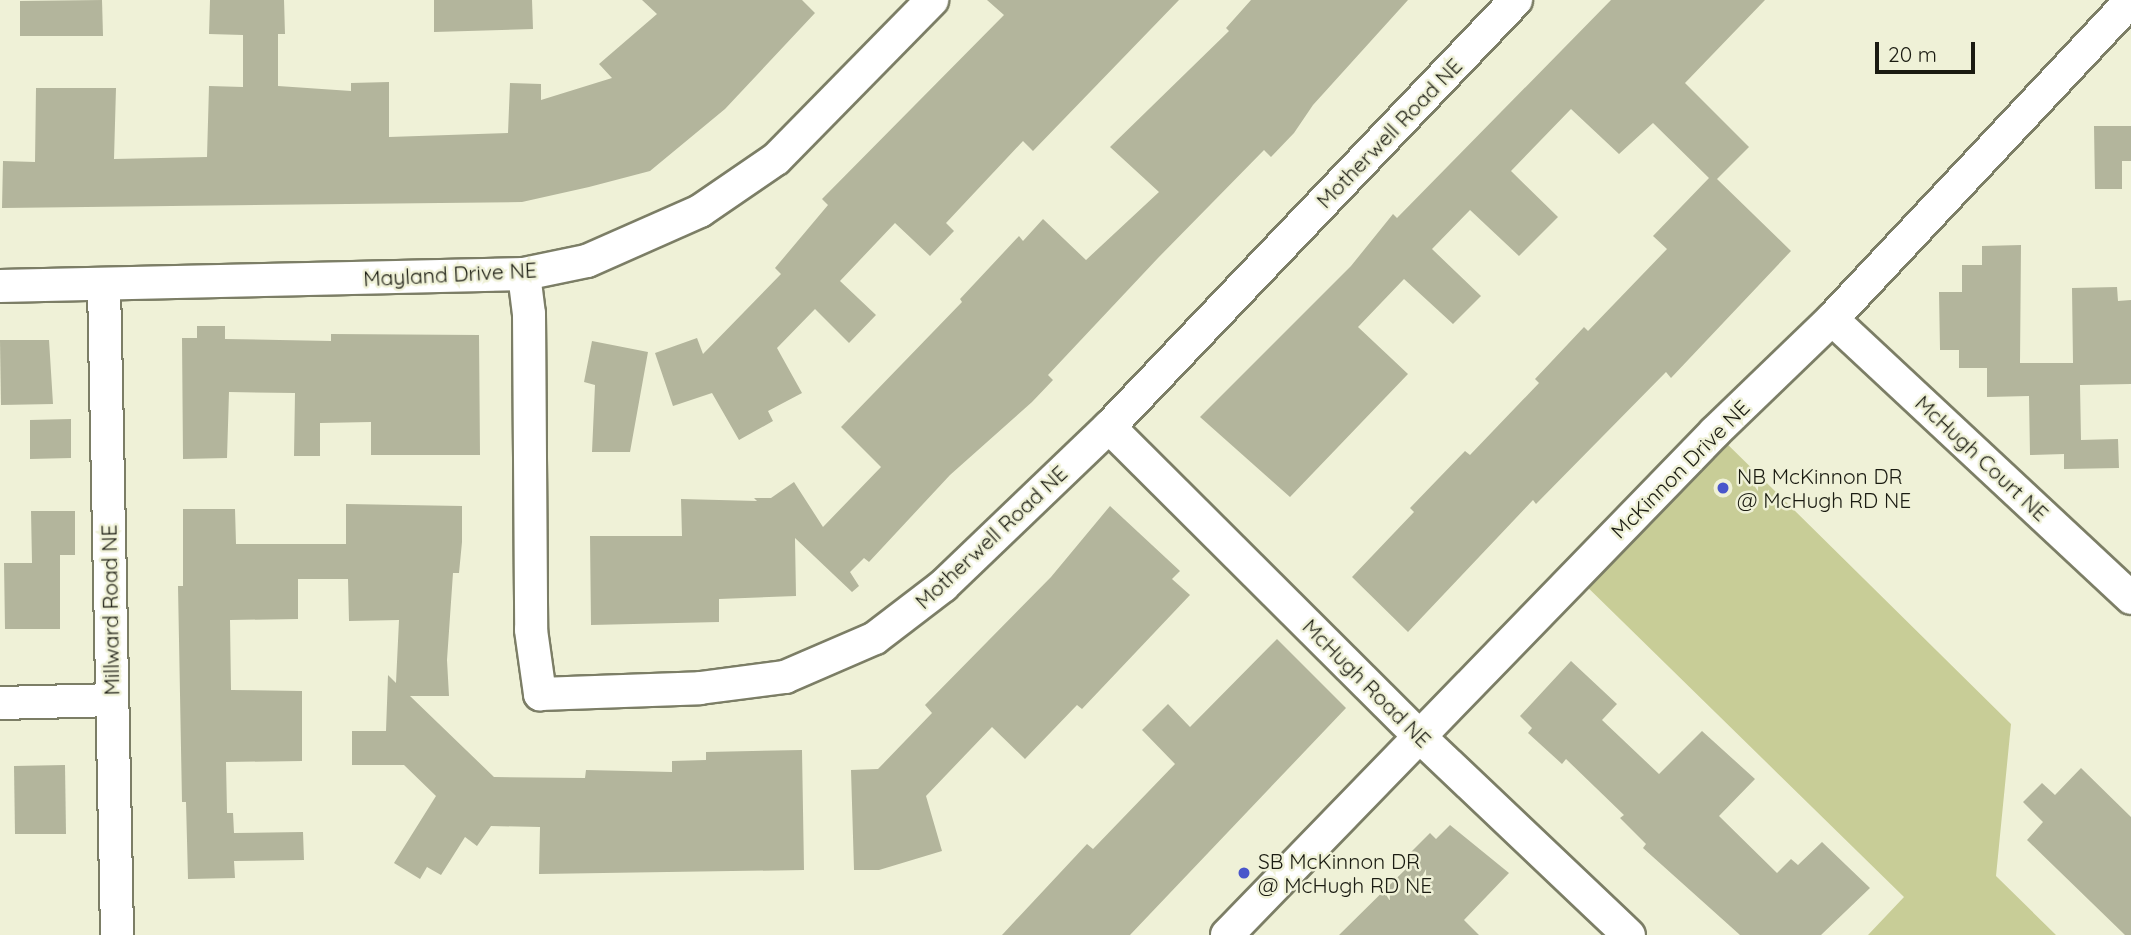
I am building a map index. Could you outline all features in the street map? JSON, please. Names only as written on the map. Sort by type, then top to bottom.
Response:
[{"type":"street","name":"Mayland Drive NE","points":[[0,286],[524,274],[587,261],[700,211],[776,159],[932,0]]},
{"type":"street","name":"Motherwell Road NE","points":[[524,274],[529,314],[531,630],[540,694],[700,688],[785,677],[875,638],[943,586],[1109,427],[1516,0]]},
{"type":"street","name":"McKinnon Drive NE","points":[[1227,935],[1687,461],[1832,319],[2131,1]]},
{"type":"street","name":"Millward Road NE","points":[[104,285],[117,935]]},
{"type":"street","name":"McHugh Court NE","points":[[1832,319],[2131,598]]},
{"type":"street","name":"McHugh Road NE","points":[[1109,427],[1420,737],[1629,935]]},
{"type":"street","points":[[0,703],[112,700]]},
{"type":"green space","points":[[1715,432],[2011,724],[1996,876],[2056,935],[1868,935],[1904,897],[1575,575]]},
{"type":"building","points":[[102,0],[103,36],[20,36],[20,1]]},
{"type":"building","points":[[210,0],[284,0],[285,34],[278,34],[278,86],[351,91],[351,83],[389,82],[389,137],[508,133],[510,83],[541,84],[541,100],[612,78],[599,64],[657,14],[642,0],[802,0],[815,13],[725,109],[650,171],[589,187],[522,202],[2,208],[3,161],[35,162],[36,88],[116,88],[114,159],[207,157],[209,86],[243,87],[243,35],[209,34]]},
{"type":"building","points":[[434,0],[532,0],[533,29],[434,32]]},
{"type":"building","points":[[987,0],[1179,0],[1033,151],[1023,141],[946,223],[954,231],[930,256],[895,223],[840,281],[876,315],[849,343],[815,309],[777,348],[802,393],[768,411],[773,421],[739,440],[712,393],[673,406],[655,353],[697,338],[703,354],[781,274],[775,268],[828,205],[822,199],[1004,15]]},
{"type":"building","points":[[1251,0],[1408,0],[1313,105],[1294,133],[1271,157],[1264,150],[1158,258],[1048,375],[1053,380],[1032,402],[950,475],[869,562],[864,558],[850,572],[859,586],[852,592],[795,538],[796,596],[719,599],[719,622],[591,625],[590,536],[682,536],[681,499],[757,501],[754,498],[771,498],[794,482],[823,527],[881,467],[841,427],[962,302],[960,299],[1019,236],[1023,241],[1043,219],[1086,260],[1159,192],[1110,147],[1229,31],[1226,28]]},
{"type":"building","points":[[1611,0],[1765,0],[1685,83],[1749,147],[1717,179],[1791,251],[1671,378],[1666,372],[1536,504],[1533,500],[1408,632],[1352,577],[1414,512],[1410,508],[1465,451],[1470,455],[1539,383],[1535,379],[1584,327],[1588,331],[1667,249],[1653,236],[1709,178],[1653,123],[1619,154],[1571,109],[1511,171],[1558,217],[1519,256],[1470,210],[1432,249],[1481,296],[1453,324],[1404,279],[1358,327],[1408,374],[1290,497],[1200,417],[1351,266],[1393,214],[1397,218]]},
{"type":"building","points":[[2094,126],[2131,126],[2131,161],[2122,161],[2122,189],[2095,189]]},
{"type":"building","points":[[2021,245],[2020,363],[2073,363],[2072,288],[2117,287],[2118,301],[2131,300],[2131,384],[2080,385],[2081,440],[2118,439],[2119,468],[2064,469],[2064,454],[2030,455],[2029,396],[1987,397],[1987,368],[1959,368],[1959,350],[1940,350],[1939,292],[1962,292],[1962,265],[1982,265],[1982,246]]},
{"type":"building","points":[[197,326],[225,326],[225,339],[331,341],[331,334],[479,335],[480,455],[371,455],[371,422],[320,423],[320,456],[294,456],[295,393],[229,392],[227,458],[183,459],[182,338],[197,338]]},
{"type":"building","points":[[0,340],[49,340],[53,404],[1,405]]},
{"type":"building","points":[[592,341],[648,352],[630,452],[592,452],[595,385],[584,382]]},
{"type":"building","points":[[71,419],[71,458],[30,459],[30,420]]},
{"type":"building","points":[[346,504],[462,506],[459,573],[453,573],[447,660],[449,696],[410,696],[494,777],[585,778],[586,770],[672,772],[672,761],[706,760],[706,752],[802,750],[804,870],[539,874],[540,827],[491,826],[477,846],[465,837],[441,875],[427,867],[420,879],[394,863],[436,796],[404,765],[352,765],[352,731],[386,731],[388,675],[396,683],[399,620],[349,621],[348,579],[298,579],[298,619],[230,620],[231,690],[302,691],[302,761],[226,762],[227,813],[233,813],[234,833],[303,832],[304,860],[234,861],[235,878],[188,879],[186,802],[182,802],[178,586],[183,586],[183,509],[235,509],[236,544],[346,544]]},
{"type":"building","points":[[1110,506],[1180,571],[1172,579],[1190,595],[1082,709],[1077,705],[1025,759],[992,727],[926,796],[942,851],[879,870],[854,870],[851,770],[878,769],[932,713],[925,705],[1051,577]]},
{"type":"building","points":[[31,511],[75,511],[75,555],[60,555],[60,629],[5,629],[4,563],[32,563]]},
{"type":"building","points":[[1277,639],[1346,708],[1130,935],[1002,935],[1087,844],[1093,849],[1175,764],[1142,730],[1168,704],[1190,727]]},
{"type":"building","points":[[1571,661],[1617,704],[1602,720],[1659,774],[1702,731],[1755,779],[1719,816],[1777,873],[1791,859],[1798,865],[1822,842],[1870,888],[1821,935],[1740,935],[1643,848],[1646,844],[1620,818],[1624,815],[1566,759],[1562,764],[1528,733],[1532,728],[1520,716]]},
{"type":"building","points":[[65,765],[66,834],[15,834],[14,766]]},
{"type":"building","points":[[2081,768],[2131,817],[2131,935],[2125,935],[2027,840],[2043,822],[2023,802],[2042,783],[2055,795]]},
{"type":"building","points":[[1450,825],[1509,873],[1464,920],[1479,935],[1339,935],[1413,862],[1407,856],[1430,833],[1436,839]]},
{"type":"place","name":"NB McKinnon DR @ McHugh RD NE","points":[[1723,488]]},
{"type":"place","name":"SB McKinnon DR @ McHugh RD NE","points":[[1244,873]]}]
